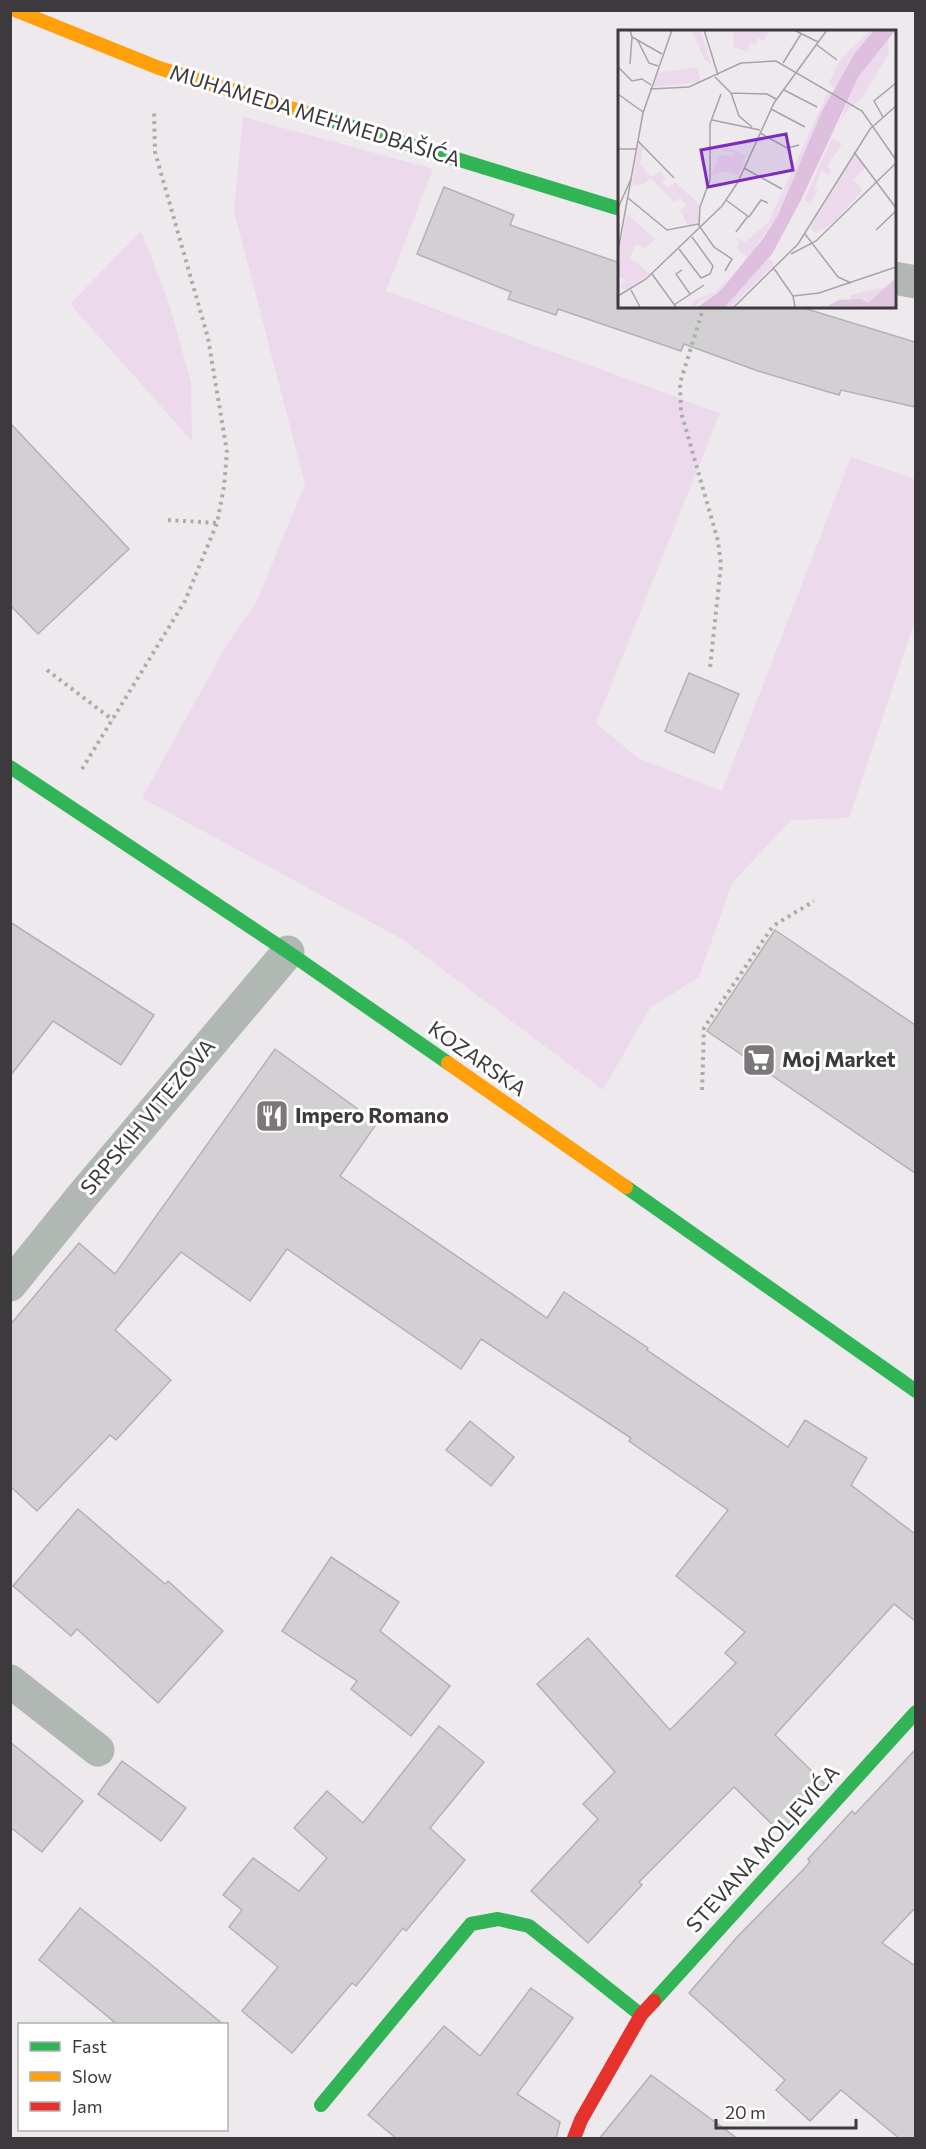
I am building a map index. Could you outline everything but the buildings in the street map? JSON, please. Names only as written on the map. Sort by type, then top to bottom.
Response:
[{"type":"street","name":"MUHAMEDA MEHMEDBAŠIĆA","points":[[15,10],[159,68],[618,208]]},
{"type":"street","points":[[896,278],[915,282]]},
{"type":"street","name":"KOZARSKA","points":[[10,767],[288,952],[854,1346],[915,1391]]},
{"type":"street","name":"SRPSKIH VITEZOVA","points":[[10,1285],[181,1077],[288,952]]},
{"type":"street","points":[[10,1681],[98,1750]]},
{"type":"street","name":"STEVANA MOLJEVIĆA","points":[[574,2139],[581,2120],[641,2015],[915,1712]]},
{"type":"street","points":[[321,2105],[471,1924],[485,1920],[498,1919],[529,1926],[641,2015]]},
{"type":"path","points":[[79,774],[185,601],[217,523],[224,487],[227,453],[208,338],[155,152],[154,111],[159,68]]},
{"type":"path","points":[[703,308],[680,383],[681,412],[719,549],[721,565],[710,668]]},
{"type":"path","points":[[168,519],[217,523]]},
{"type":"path","points":[[47,670],[112,720]]},
{"type":"path","points":[[702,1090],[704,1028],[773,926],[814,901]]},
{"type":"shaded area","points":[[243,117],[433,169],[386,291],[720,413],[596,723],[638,758],[722,791],[851,457],[915,479],[915,620],[849,818],[791,820],[732,883],[699,977],[650,1008],[603,1090],[402,939],[142,798],[226,646],[256,603],[305,484],[234,211]]},
{"type":"shaded area","points":[[141,231],[168,300],[191,382],[192,441],[70,304]]},
{"type":"traffic: fast","points":[[313,115],[618,208]]},
{"type":"traffic: fast","points":[[10,767],[288,952],[448,1063]]},
{"type":"traffic: fast","points":[[626,1187],[916,1391]]},
{"type":"traffic: fast","points":[[654,2001],[916,1712]]},
{"type":"traffic: fast","points":[[321,2105],[471,1924],[498,1919],[529,1926],[641,2015]]},
{"type":"traffic: slow","points":[[15,10],[159,68],[313,115]]},
{"type":"traffic: slow","points":[[448,1063],[626,1187]]},
{"type":"traffic: jam","points":[[574,2138],[581,2120],[641,2015],[654,2001]]},
{"type":"place","name":"Moj Market","points":[[759,1060]]},
{"type":"place","name":"Impero Romano","points":[[272,1116]]}]
